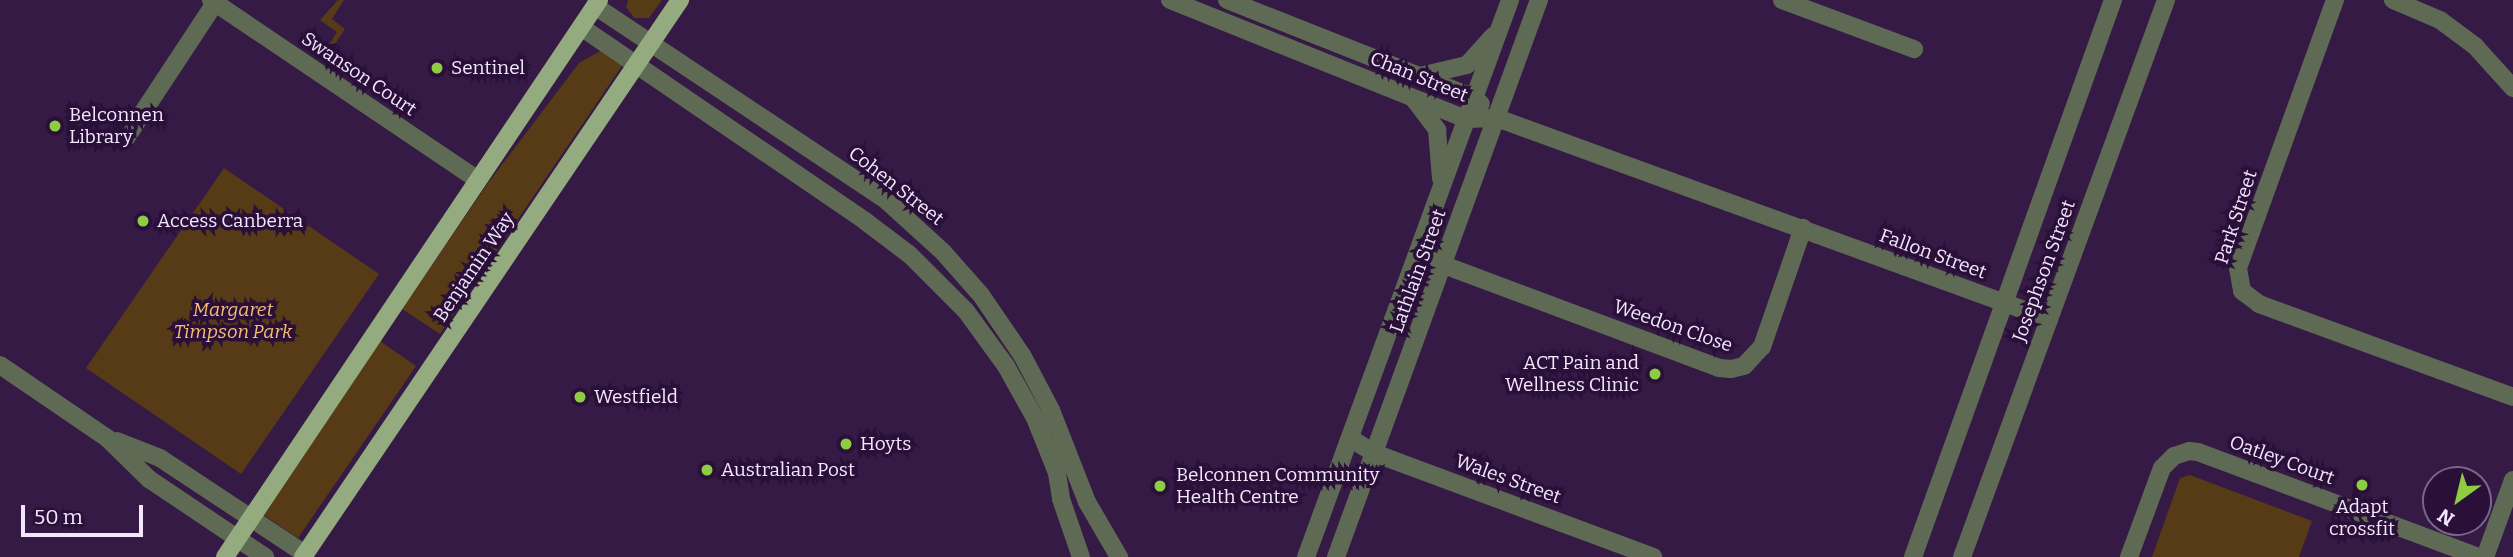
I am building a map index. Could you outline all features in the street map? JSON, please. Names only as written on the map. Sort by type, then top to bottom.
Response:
[{"type":"main road","name":"Benjamin Way","points":[[304,556],[680,0]]},
{"type":"main road","points":[[225,557],[597,3]]},
{"type":"street","name":"Chan Street","points":[[1170,0],[1466,119],[1497,118]]},
{"type":"street","name":"Chan Street","points":[[1227,0],[1474,97],[1497,118]]},
{"type":"street","name":"Lathlain Street","points":[[1306,557],[1510,0]]},
{"type":"street","name":"Lathlain Street","points":[[1336,557],[1539,0]]},
{"type":"street","points":[[1782,0],[1914,49]]},
{"type":"street","name":"Josephson Street","points":[[1913,557],[2113,0]]},
{"type":"street","name":"Josephson Street","points":[[1962,557],[2166,0]]},
{"type":"street","name":"Park Street","points":[[2335,0],[2238,268],[2242,291],[2259,304],[2513,397]]},
{"type":"street","points":[[2393,0],[2440,20],[2467,41],[2513,89]]},
{"type":"street","name":"Swanson Court","points":[[127,138],[213,2],[478,180]]},
{"type":"street","name":"Cohen Street","points":[[597,3],[887,201],[943,252],[981,295],[1022,355],[1051,410],[1087,502],[1119,557]]},
{"type":"street","points":[[581,27],[865,221],[919,263],[966,311],[1006,366],[1035,418],[1057,473],[1061,499],[1081,557]]},
{"type":"street","points":[[1420,76],[1467,65],[1499,30]]},
{"type":"street","points":[[1413,97],[1437,130],[1442,186]]},
{"type":"street","points":[[1497,118],[1803,228]]},
{"type":"street","name":"Fallon Street","points":[[1803,228],[2049,319]]},
{"type":"street","name":"Weedon Close","points":[[1417,255],[1719,368],[1731,369],[1744,366],[1762,346],[1803,228]]},
{"type":"street","points":[[0,365],[107,438],[149,479],[265,557]]},
{"type":"street","points":[[107,438],[160,458],[304,556]]},
{"type":"street","name":"Wales Street","points":[[1350,438],[1374,453],[1653,557]]},
{"type":"street","name":"Oatley Court","points":[[2129,557],[2162,468],[2174,456],[2189,451],[2198,452],[2479,557]]},
{"type":"street","points":[[2485,557],[2513,480]]},
{"type":"green space","points":[[338,0],[344,0],[332,19],[345,29],[331,50],[327,48],[337,32],[320,20]]},
{"type":"green space","points":[[628,0],[662,0],[649,18],[634,18],[626,7]]},
{"type":"green space","points":[[604,49],[624,63],[440,334],[402,309],[488,183],[579,63]]},
{"type":"green space","name":"Margaret Timpson Park","points":[[224,168],[379,274],[241,474],[86,368]]},
{"type":"green space","points":[[380,341],[416,366],[298,538],[262,514]]},
{"type":"green space","points":[[2190,475],[2312,521],[2299,557],[2152,557],[2180,478]]},
{"type":"place","name":"Sentinel","points":[[437,68]]},
{"type":"place","name":"Belconnen Library","points":[[55,126]]},
{"type":"place","name":"Access Canberra","points":[[143,221]]},
{"type":"place","name":"ACT Pain and Wellness Clinic","points":[[1655,374]]},
{"type":"place","name":"Westfield","points":[[580,397]]},
{"type":"place","name":"Hoyts","points":[[846,444]]},
{"type":"place","name":"Australian Post","points":[[707,470]]},
{"type":"place","name":"Adapt crossfit","points":[[2362,485]]},
{"type":"place","name":"Belconnen Community Health Centre","points":[[1160,486]]}]
